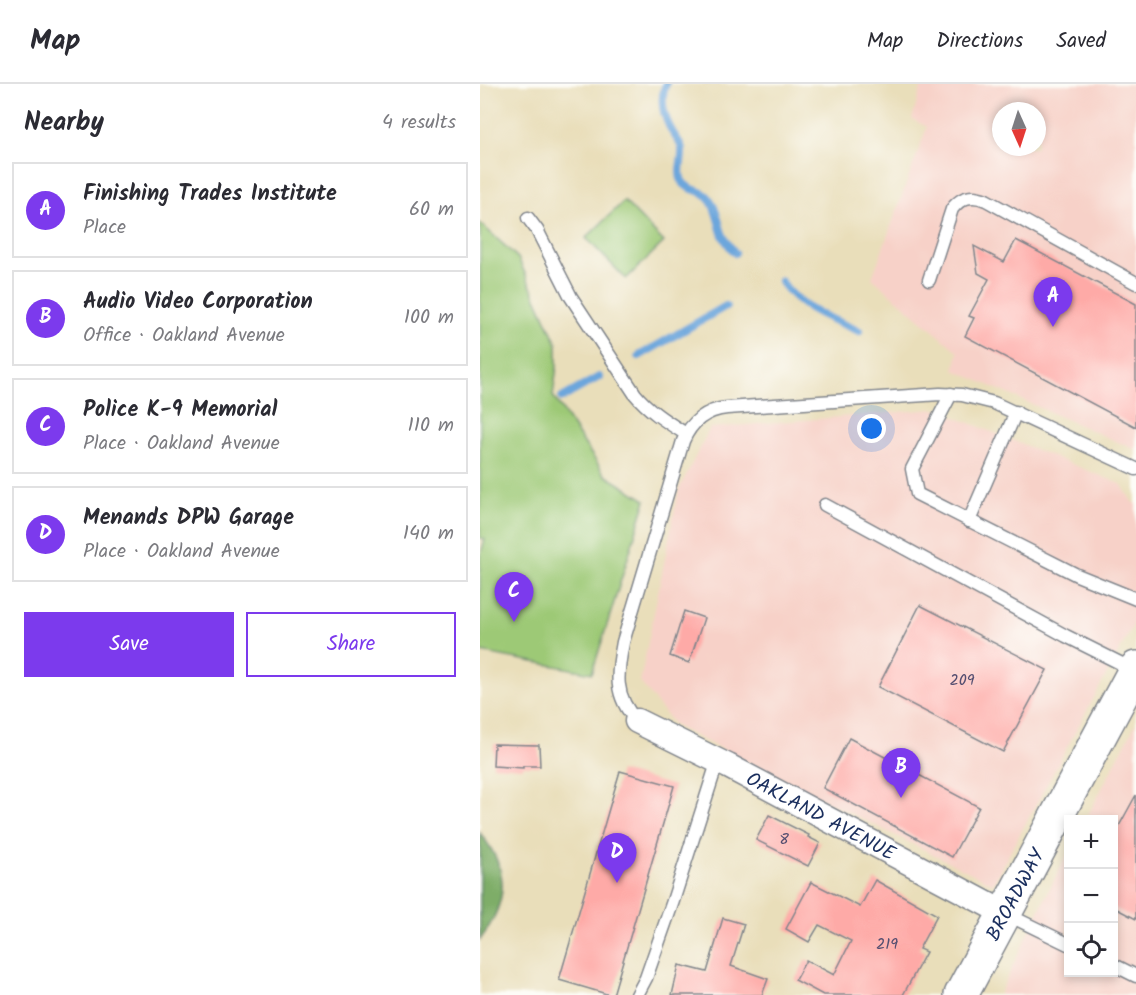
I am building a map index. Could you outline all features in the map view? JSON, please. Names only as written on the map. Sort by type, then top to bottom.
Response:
[{"type":"main road","name":"BROADWAY","points":[[961,995],[1135,669]]},
{"type":"street","name":"OAKLAND AVENUE","points":[[637,721],[718,760],[1005,913]]},
{"type":"lane","points":[[929,280],[952,209],[964,198],[976,196],[1136,283]]},
{"type":"lane","points":[[528,218],[537,230],[571,297],[634,394],[665,421],[686,434]]},
{"type":"lane","points":[[951,394],[912,469],[917,494],[1077,575],[1136,599]]},
{"type":"lane","points":[[637,721],[622,698],[618,683],[618,664],[686,434],[694,422],[704,415],[720,409],[951,394],[984,399],[1136,469]]},
{"type":"lane","points":[[969,521],[1016,412]]},
{"type":"lane","points":[[825,505],[1066,636],[1135,669]]},
{"type":"lane","points":[[638,995],[673,901],[718,760]]},
{"type":"lane","points":[[1005,913],[1064,942]]},
{"type":"lane","points":[[1118,967],[1136,976]]},
{"type":"shaded area","points":[[922,84],[1136,84],[1136,450],[954,370],[958,352],[872,278],[927,127],[912,119]]},
{"type":"shaded area","points":[[935,409],[1121,484],[1133,503],[1136,503],[1136,620],[993,884],[675,726],[640,682],[679,489],[710,428]]},
{"type":"shaded area","points":[[1136,723],[1136,995],[999,995],[1064,861],[1064,977],[1118,977],[1118,815],[1088,815]]},
{"type":"green space","points":[[624,201],[664,242],[626,279],[586,238]]},
{"type":"green space","points":[[480,223],[518,258],[557,344],[553,396],[605,475],[646,500],[592,673],[480,652],[480,556],[485,539],[480,538]]},
{"type":"green space","points":[[480,833],[497,860],[502,886],[496,913],[480,940]]},
{"type":"building","points":[[1016,240],[1136,304],[1136,427],[965,336],[974,318],[969,316],[989,279],[978,273],[974,246],[1004,262]]},
{"type":"building","points":[[920,605],[1047,670],[1003,752],[878,687]]},
{"type":"building","points":[[684,611],[704,618],[689,663],[670,656]]},
{"type":"building","points":[[849,738],[979,807],[952,857],[823,788]]},
{"type":"building","points":[[494,744],[539,745],[540,766],[523,766],[523,768],[493,766]]},
{"type":"building","points":[[620,771],[674,786],[613,995],[610,995],[559,980]]},
{"type":"building","points":[[1136,795],[1136,919],[1118,910],[1118,828]]},
{"type":"building","points":[[769,815],[820,843],[808,866],[756,840]]},
{"type":"building","points":[[875,880],[937,915],[919,949],[926,952],[903,995],[823,995],[795,980],[806,960],[834,975],[851,941],[819,925],[809,942],[786,929],[811,882],[860,907]]},
{"type":"building","points":[[723,918],[744,924],[731,966],[768,979],[762,995],[672,995],[679,965],[707,972]]},
{"type":"waterway","points":[[666,84],[663,97],[664,109],[670,127],[680,143],[682,181],[688,187],[706,195],[712,202],[723,236],[735,253]]},
{"type":"waterway","points":[[781,281],[805,305],[859,331]]},
{"type":"waterway","points":[[639,356],[726,306]]},
{"type":"waterway","points":[[562,398],[599,377]]},
{"type":"place","name":"Finishing Trades Institute","points":[[1053,327]]},
{"type":"place","name":"Police K-9 Memorial","points":[[514,622]]},
{"type":"place","name":"Audio Video Corporation","points":[[901,798]]},
{"type":"place","name":"Menands DPW Garage","points":[[617,883]]}]
